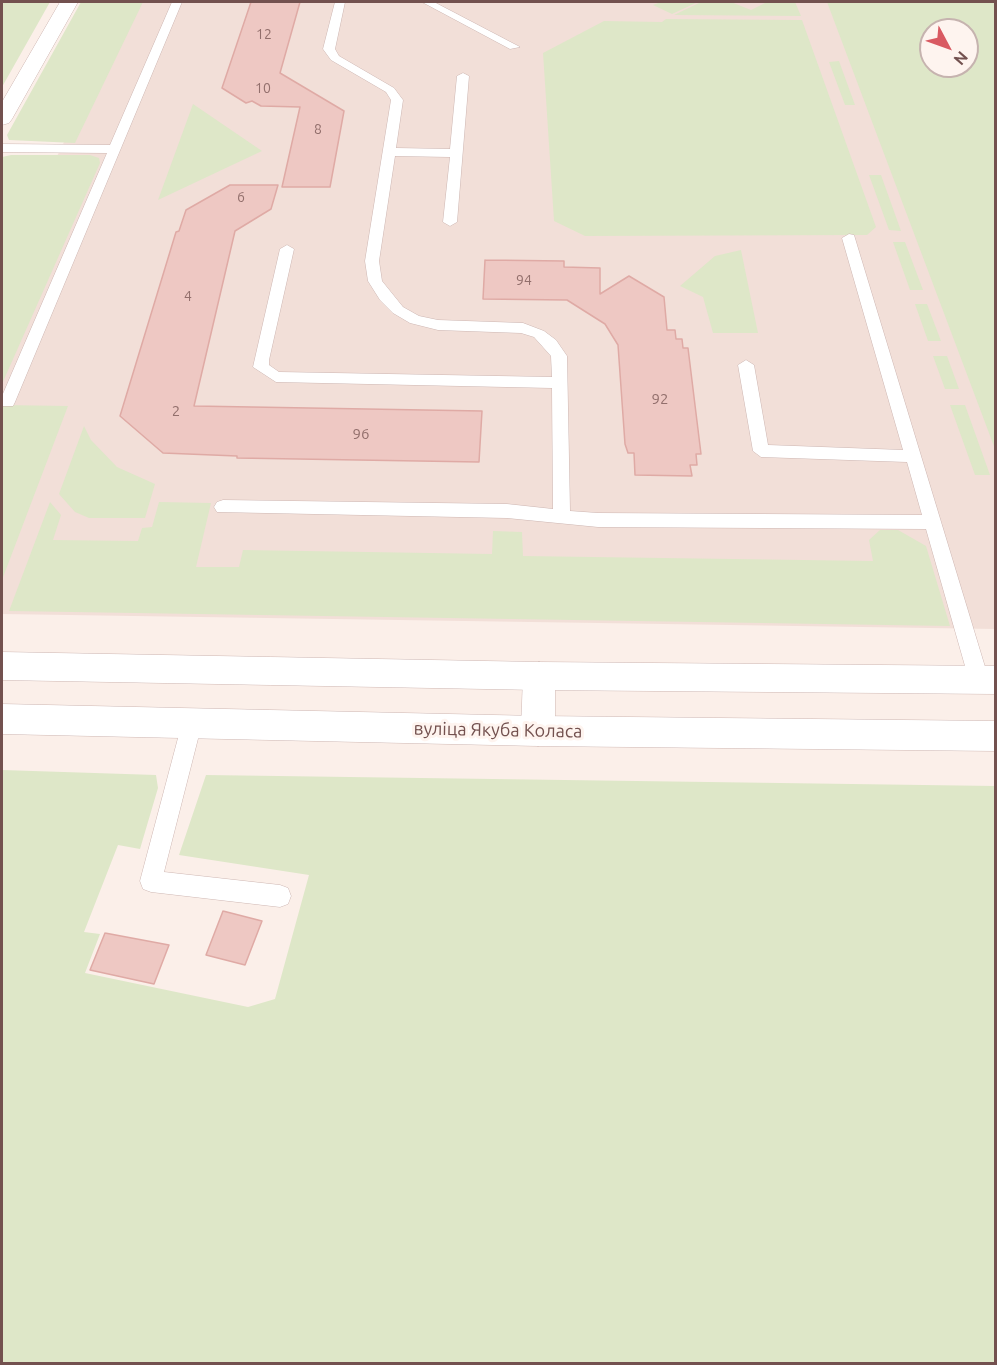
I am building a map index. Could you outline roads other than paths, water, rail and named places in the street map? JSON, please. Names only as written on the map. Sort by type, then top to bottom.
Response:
[{"type":"street","points":[[2,119],[69,2]]},
{"type":"street","points":[[2,666],[538,676],[987,680]]},
{"type":"street","points":[[538,676],[538,731]]},
{"type":"street","name":"вуліца Якуба Коласа","points":[[2,719],[538,731],[996,736]]},
{"type":"lane","points":[[7,402],[177,2]]},
{"type":"lane","points":[[340,2],[329,49],[335,58],[390,90],[397,100],[372,261],[375,281],[385,297],[398,310],[415,320],[438,325],[523,328],[539,334],[551,344],[559,356],[562,517]]},
{"type":"lane","points":[[427,2],[514,47]]},
{"type":"lane","points":[[450,222],[463,76]]},
{"type":"lane","points":[[2,148],[114,149]]},
{"type":"lane","points":[[388,152],[456,153]]},
{"type":"lane","points":[[849,238],[933,522],[987,680]]},
{"type":"lane","points":[[287,249],[261,360],[261,367],[276,377],[559,383]]},
{"type":"lane","points":[[746,364],[761,451],[913,456]]},
{"type":"lane","points":[[224,507],[507,511],[598,520],[933,522]]},
{"type":"lane","points":[[192,723],[151,881],[280,896]]}]
